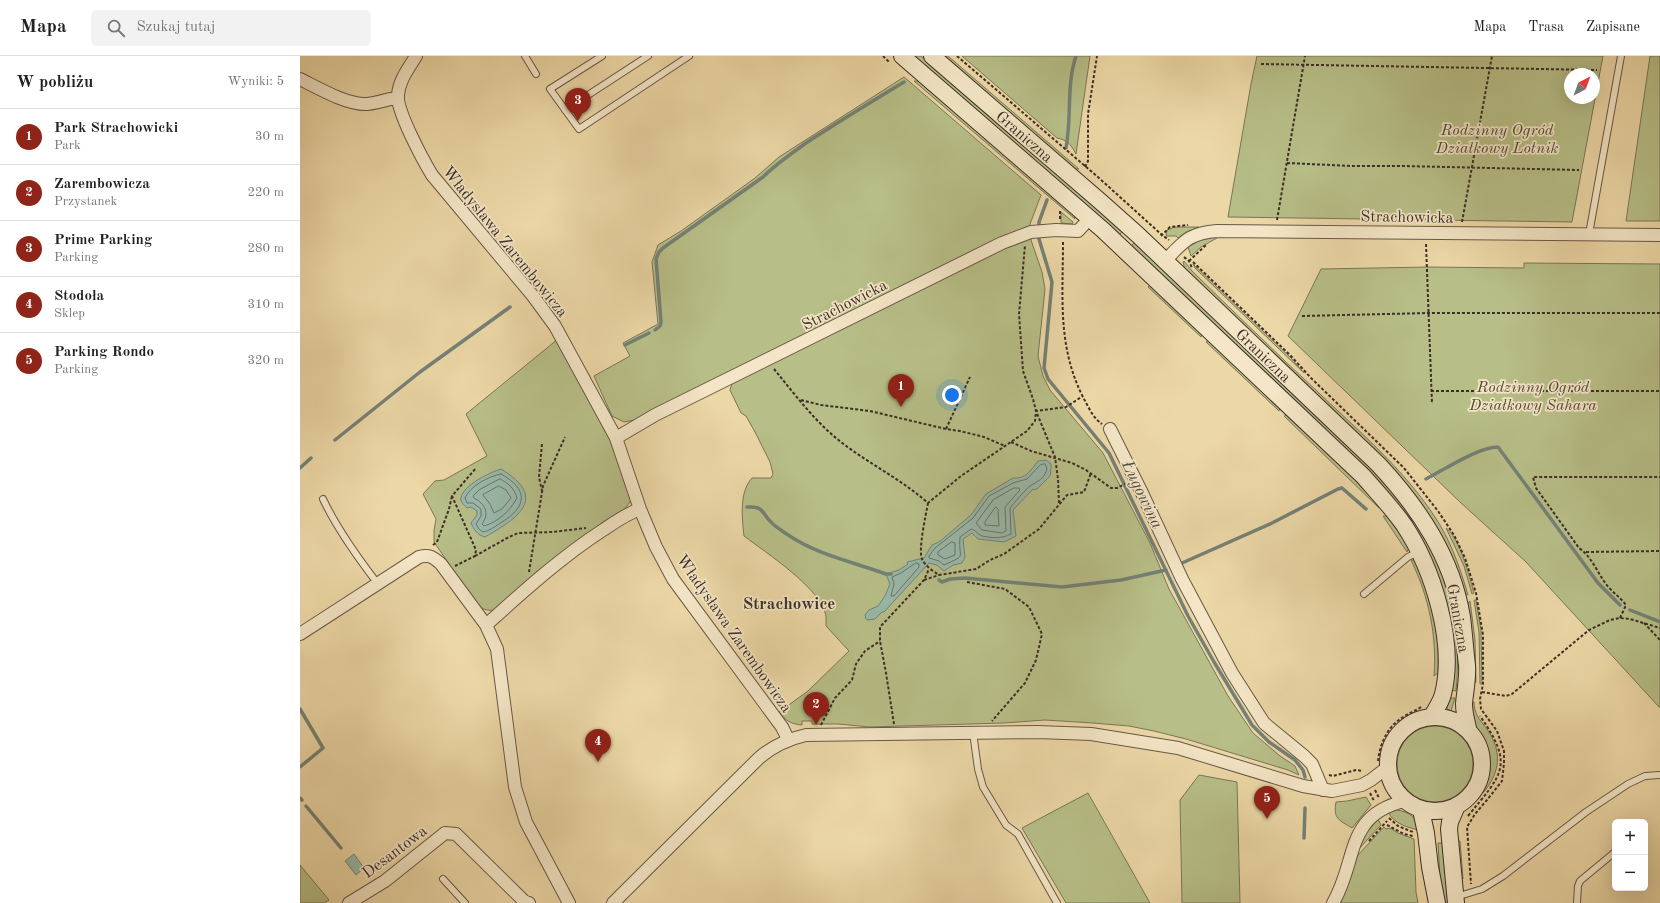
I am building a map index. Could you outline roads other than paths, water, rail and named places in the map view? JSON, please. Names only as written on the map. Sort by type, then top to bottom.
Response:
[{"type":"main road","name":"Graniczna","points":[[932,56],[1101,202],[1165,261],[1378,464],[1398,486],[1434,537],[1450,572],[1461,611],[1467,673],[1464,705],[1468,728]]},
{"type":"main road","name":"Graniczna","points":[[898,61],[1090,218],[1363,476],[1388,504],[1404,525],[1419,551],[1430,574],[1440,609],[1446,663],[1443,692],[1428,710]]},
{"type":"main road","points":[[1455,900],[1449,829],[1450,822],[1460,814],[1467,799],[1481,779],[1483,761],[1479,743],[1468,728],[1450,718],[1428,710],[1400,732],[1390,747],[1383,765],[1393,786],[1405,801],[1421,810],[1460,814]]},
{"type":"main road","points":[[1421,810],[1426,831],[1430,867],[1437,903]]},
{"type":"street","points":[[300,79],[336,96],[366,104],[397,97],[401,81],[416,56]]},
{"type":"street","name":"Władysława Zarembowicza","points":[[397,97],[412,138],[432,175],[533,296],[555,326],[616,438],[640,509],[656,547],[673,579],[782,727],[788,739]]},
{"type":"street","name":"Strachowicka","points":[[616,438],[655,415],[1002,243],[1028,233],[1062,228],[1078,231],[1090,218]]},
{"type":"street","name":"Strachowicka","points":[[1165,261],[1188,238],[1205,232],[1242,231],[1660,235]]},
{"type":"street","points":[[1110,429],[1182,579],[1232,673],[1264,723],[1312,764],[1323,790]]},
{"type":"street","points":[[486,626],[579,546],[629,513],[640,509]]},
{"type":"street","points":[[300,634],[419,557],[427,555],[434,558],[445,569],[486,626],[497,649],[515,787],[526,822],[569,903]]},
{"type":"street","points":[[613,903],[759,758],[770,749],[788,739],[806,734],[1038,732],[1091,734],[1118,737],[1178,748],[1303,786],[1338,791],[1362,785],[1371,780],[1383,765]]},
{"type":"street","points":[[1333,903],[1340,891],[1354,843],[1366,823],[1384,807],[1405,801]]},
{"type":"street","name":"Desantowa","points":[[349,903],[386,881],[445,833],[456,834],[524,901],[529,903]]},
{"type":"lane","points":[[525,56],[536,74]]},
{"type":"lane","points":[[602,56],[550,89],[579,129],[689,56]]},
{"type":"lane","points":[[565,110],[648,56]]},
{"type":"lane","points":[[1589,234],[1621,56]]},
{"type":"lane","points":[[323,499],[331,515],[378,584]]},
{"type":"lane","points":[[1364,594],[1408,557],[1419,551]]},
{"type":"lane","points":[[973,732],[978,769],[983,787],[1006,825],[1018,834],[1057,903]]},
{"type":"lane","points":[[1455,900],[1482,889],[1503,876],[1586,812],[1634,780],[1645,776],[1660,775]]},
{"type":"lane","points":[[1577,903],[1578,886],[1580,881],[1612,854]]},
{"type":"lane","points":[[443,879],[465,903]]},
{"type":"water","points":[[1046,460],[1051,464],[1050,476],[1037,489],[1032,490],[1013,510],[1016,536],[1004,542],[978,539],[972,533],[963,539],[965,557],[962,563],[953,565],[944,571],[937,565],[929,563],[884,612],[882,612],[875,619],[866,619],[865,615],[869,610],[878,606],[885,596],[890,584],[886,574],[899,570],[908,564],[907,562],[924,558],[932,545],[939,542],[971,515],[986,494],[1013,478],[1025,476],[1038,461]]},
{"type":"water","points":[[501,469],[515,479],[523,489],[526,498],[523,507],[517,515],[485,537],[475,530],[471,523],[477,515],[477,511],[471,507],[467,508],[462,502],[461,498],[463,493],[472,484],[484,476]]},
{"type":"water","points":[[354,854],[364,868],[356,875],[345,861]]},
{"type":"waterway","name":"Ługowina","points":[[1066,148],[1069,125],[1071,79],[1076,56]]},
{"type":"waterway","points":[[655,330],[660,326],[661,322],[656,259],[659,252],[663,248],[763,177],[778,163],[806,143],[904,82]]},
{"type":"waterway","name":"Ługowina","points":[[1047,200],[1039,222],[1039,239],[1052,282],[1044,368],[1048,379],[1109,453],[1188,616],[1252,725],[1269,742],[1295,760],[1303,770],[1305,777]]},
{"type":"waterway","points":[[335,440],[420,372],[510,307]]},
{"type":"waterway","points":[[625,345],[649,333]]},
{"type":"waterway","points":[[1426,479],[1471,455],[1490,448],[1498,447],[1598,583],[1620,605]]},
{"type":"waterway","points":[[300,468],[311,458]]},
{"type":"waterway","points":[[1182,563],[1272,523],[1338,489],[1342,488],[1366,509]]},
{"type":"waterway","points":[[747,507],[762,510],[773,524],[799,542],[811,548],[848,562],[886,574],[891,574]]},
{"type":"waterway","points":[[939,580],[942,582],[950,579],[965,578],[1062,587],[1121,580],[1166,570]]},
{"type":"waterway","points":[[1630,610],[1660,622]]},
{"type":"waterway","points":[[300,709],[323,748],[300,767]]},
{"type":"waterway","points":[[306,806],[341,848]]},
{"type":"waterway","points":[[1304,838],[1305,808]]},
{"type":"place","name":"Prime Parking","points":[[578,121]]},
{"type":"place","name":"Park Strachowicki","points":[[901,407]]},
{"type":"place","name":"Zarembowicza","points":[[816,725]]},
{"type":"place","name":"Stodoła","points":[[598,762]]},
{"type":"place","name":"Parking Rondo","points":[[1267,819]]},
{"type":"district","name":"Strachowice","points":[[789,603]]},
{"type":"park label","name":"Rodzinny Ogród Działkowy Lotnik","points":[[1497,138]]},
{"type":"park label","name":"Rodzinny Ogród Działkowy Sahara","points":[[1533,395]]}]
